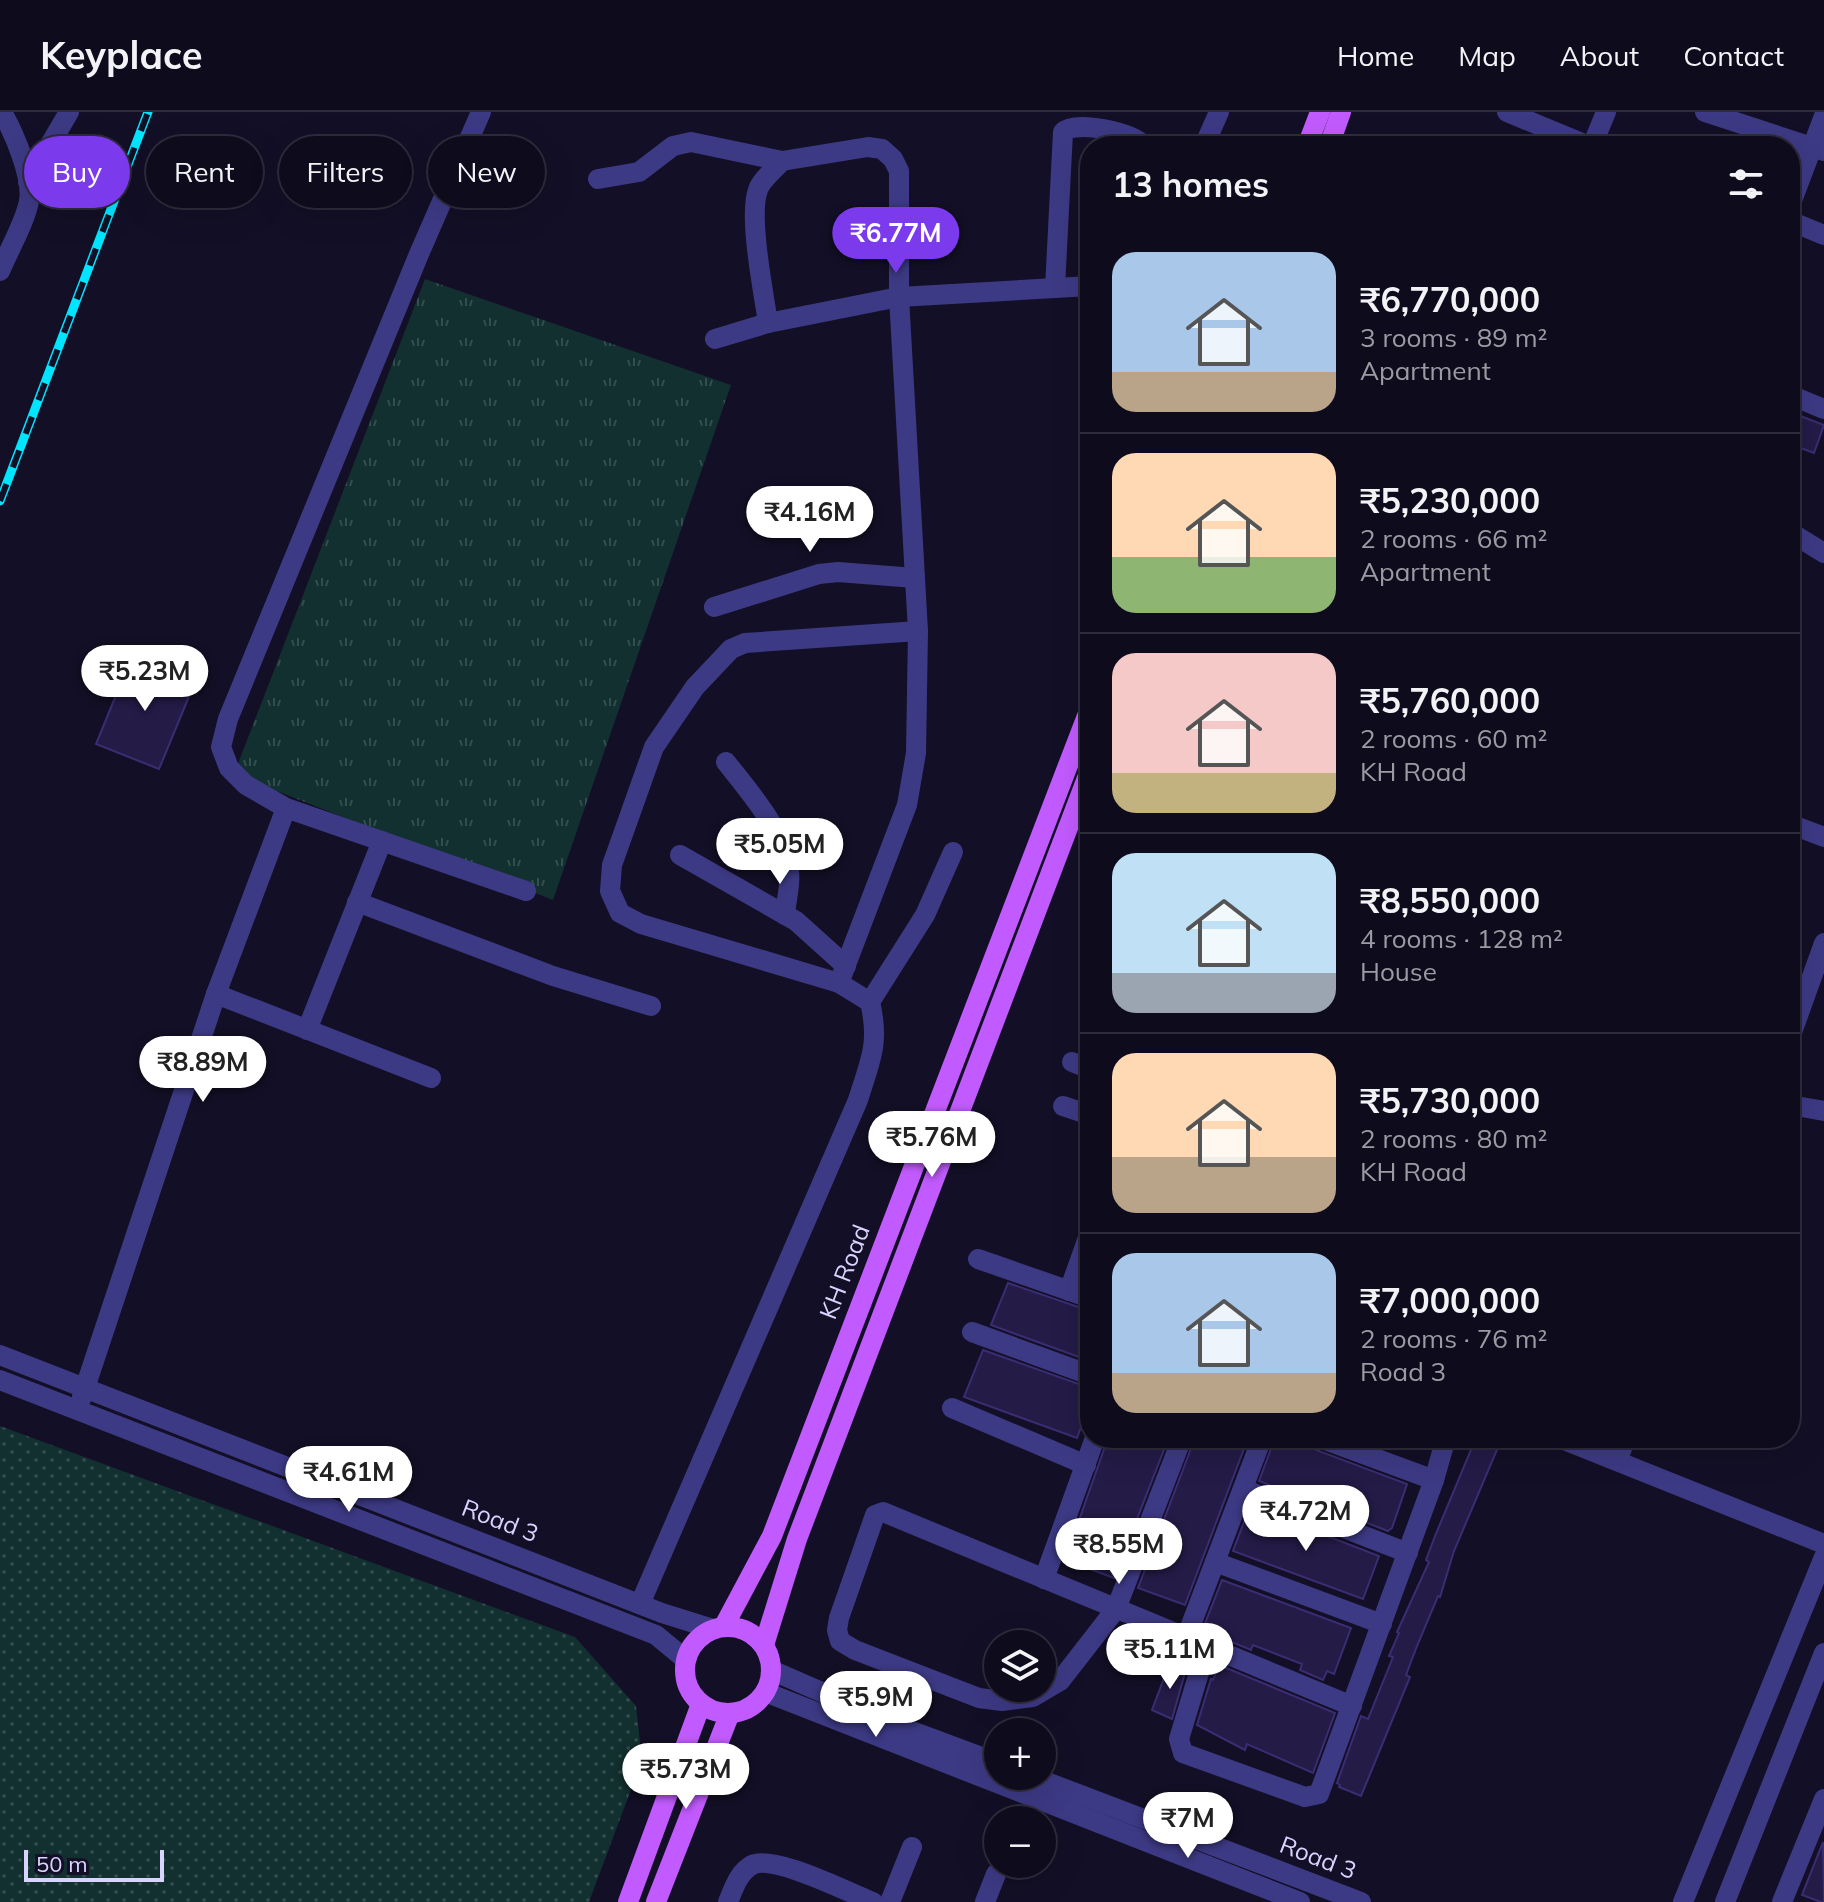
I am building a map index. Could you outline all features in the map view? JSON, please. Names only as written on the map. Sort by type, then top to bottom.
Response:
[{"type":"main road","points":[[1311,136],[1320,112]]},
{"type":"main road","points":[[1333,136],[1341,112]]},
{"type":"main road","name":"KH Road","points":[[719,1627],[772,1536],[1080,734]]},
{"type":"main road","name":"KH Road","points":[[764,1645],[802,1525],[1080,796]]},
{"type":"main road","points":[[719,1627],[740,1628],[754,1634],[764,1645],[771,1670],[765,1692],[756,1703],[730,1713],[714,1711],[701,1704],[686,1684],[685,1659],[694,1642],[719,1627]]},
{"type":"main road","points":[[628,1902],[701,1704]]},
{"type":"main road","points":[[656,1902],[730,1713]]},
{"type":"street","points":[[2,112],[12,129],[24,169]]},
{"type":"street","points":[[55,136],[69,112]]},
{"type":"street","points":[[481,112],[228,719],[221,747],[229,768],[246,785],[286,808],[526,891]]},
{"type":"street","points":[[1208,136],[1219,112]]},
{"type":"street","points":[[1507,112],[1566,136]]},
{"type":"street","points":[[1595,136],[1606,112]]},
{"type":"street","points":[[1705,112],[1778,136]]},
{"type":"street","points":[[1800,186],[1818,149],[1824,116]]},
{"type":"street","points":[[1055,288],[1063,132],[1075,125],[1134,136]]},
{"type":"street","points":[[598,179],[639,172],[673,146],[691,142],[782,161],[868,147],[882,149],[893,159],[899,171],[899,297],[918,631],[916,753],[907,805],[842,974]]},
{"type":"street","points":[[768,323],[755,203],[758,188],[782,161]]},
{"type":"street","points":[[0,271],[26,208]]},
{"type":"street","points":[[1800,225],[1824,235]]},
{"type":"street","points":[[715,339],[768,323],[899,297],[1080,287]]},
{"type":"street","points":[[1800,399],[1824,409]]},
{"type":"street","points":[[1800,538],[1824,553]]},
{"type":"street","points":[[714,607],[819,574],[838,572],[915,578]]},
{"type":"street","points":[[842,974],[641,924],[620,913],[610,891],[612,865],[654,747],[695,687],[731,649],[745,643],[765,641],[918,631]]},
{"type":"street","points":[[726,762],[754,798],[782,843],[790,873],[785,915]]},
{"type":"street","points":[[77,1410],[216,994],[286,808]]},
{"type":"street","points":[[1800,828],[1824,837]]},
{"type":"street","points":[[307,1030],[382,841]]},
{"type":"street","points":[[870,1002],[925,915],[953,852]]},
{"type":"street","points":[[640,1604],[858,1100],[875,1046],[876,1027],[870,1002],[796,921],[680,855]]},
{"type":"street","points":[[357,902],[553,976],[651,1006]]},
{"type":"street","points":[[1800,1010],[1824,943]]},
{"type":"street","points":[[216,994],[431,1078]]},
{"type":"street","points":[[1063,1106],[1080,1112]]},
{"type":"street","points":[[1800,1107],[1824,1111]]},
{"type":"street","points":[[978,1259],[1080,1295]]},
{"type":"street","points":[[1069,1291],[1080,1260]]},
{"type":"street","points":[[972,1332],[1080,1371]]},
{"type":"street","name":"Road 3","points":[[0,1355],[640,1604],[719,1627]]},
{"type":"street","name":"Road 3","points":[[0,1380],[656,1635],[685,1659]]},
{"type":"street","points":[[952,1408],[1086,1465]]},
{"type":"street","points":[[1044,1579],[1092,1448]]},
{"type":"street","points":[[1178,1448],[1116,1609],[1060,1681],[1033,1697],[1002,1701],[979,1698],[855,1650],[840,1641],[837,1630],[839,1618],[868,1534],[879,1512],[1044,1579],[1116,1609],[1186,1638],[1352,1706]]},
{"type":"street","points":[[1186,1638],[1258,1448]]},
{"type":"street","points":[[1347,1448],[1434,1480]]},
{"type":"street","points":[[1207,1646],[1179,1739],[1183,1753],[1305,1797],[1319,1794],[1443,1448]]},
{"type":"street","points":[[1584,1448],[1824,1544]]},
{"type":"street","points":[[1617,1461],[1622,1448]]},
{"type":"street","points":[[1243,1489],[1408,1553]]},
{"type":"street","points":[[1683,1902],[1824,1557]]},
{"type":"street","points":[[1215,1562],[1382,1624]]},
{"type":"street","points":[[1725,1902],[1824,1653]]},
{"type":"street","points":[[771,1670],[904,1728],[984,1758]]},
{"type":"street","name":"Road 3","points":[[765,1692],[1300,1902]]},
{"type":"street","name":"Road 3","points":[[1056,1786],[1361,1902]]},
{"type":"street","points":[[1782,1902],[1817,1839],[1824,1799]]},
{"type":"street","points":[[890,1902],[912,1847]]},
{"type":"street","points":[[728,1902],[737,1880],[752,1866],[763,1863],[782,1866],[873,1902]]},
{"type":"street","points":[[985,1902],[994,1878]]},
{"type":"green space","points":[[425,279],[731,385],[553,900],[234,774]]},
{"type":"green space","points":[[0,1426],[575,1637],[636,1706],[642,1760],[589,1902],[0,1902]]},
{"type":"building","points":[[1800,416],[1824,425],[1814,453],[1800,448]]},
{"type":"building","points":[[132,656],[195,682],[159,769],[96,744]]},
{"type":"building","points":[[1008,1283],[1080,1308],[1080,1357],[991,1325]]},
{"type":"building","points":[[983,1350],[1080,1384],[1080,1430],[1077,1438],[964,1397]]},
{"type":"building","points":[[1104,1448],[1165,1448],[1114,1578],[1065,1560]]},
{"type":"building","points":[[1191,1448],[1244,1448],[1185,1605],[1138,1588]]},
{"type":"building","points":[[1271,1448],[1314,1448],[1407,1484],[1392,1528],[1388,1531],[1259,1481]]},
{"type":"building","points":[[1472,1448],[1498,1448],[1454,1551],[1440,1597],[1406,1675],[1410,1677],[1361,1796],[1339,1787],[1337,1783],[1361,1716],[1368,1719],[1393,1657],[1389,1656],[1397,1632],[1429,1562],[1426,1560]]},
{"type":"building","points":[[1250,1506],[1379,1556],[1363,1599],[1233,1551]]},
{"type":"building","points":[[1222,1580],[1351,1628],[1334,1674],[1327,1671],[1323,1680],[1300,1670],[1302,1664],[1253,1645],[1251,1650],[1227,1640],[1229,1636],[1204,1626]]},
{"type":"building","points":[[1170,1662],[1186,1669],[1172,1719],[1152,1710]]},
{"type":"building","points":[[1219,1665],[1335,1713],[1313,1773],[1247,1744],[1245,1750],[1197,1725],[1211,1679]]},
{"type":"building","points":[[1823,1842],[1824,1902],[1821,1902],[1802,1895]]},
{"type":"railway","points":[[0,501],[148,112]]}]
